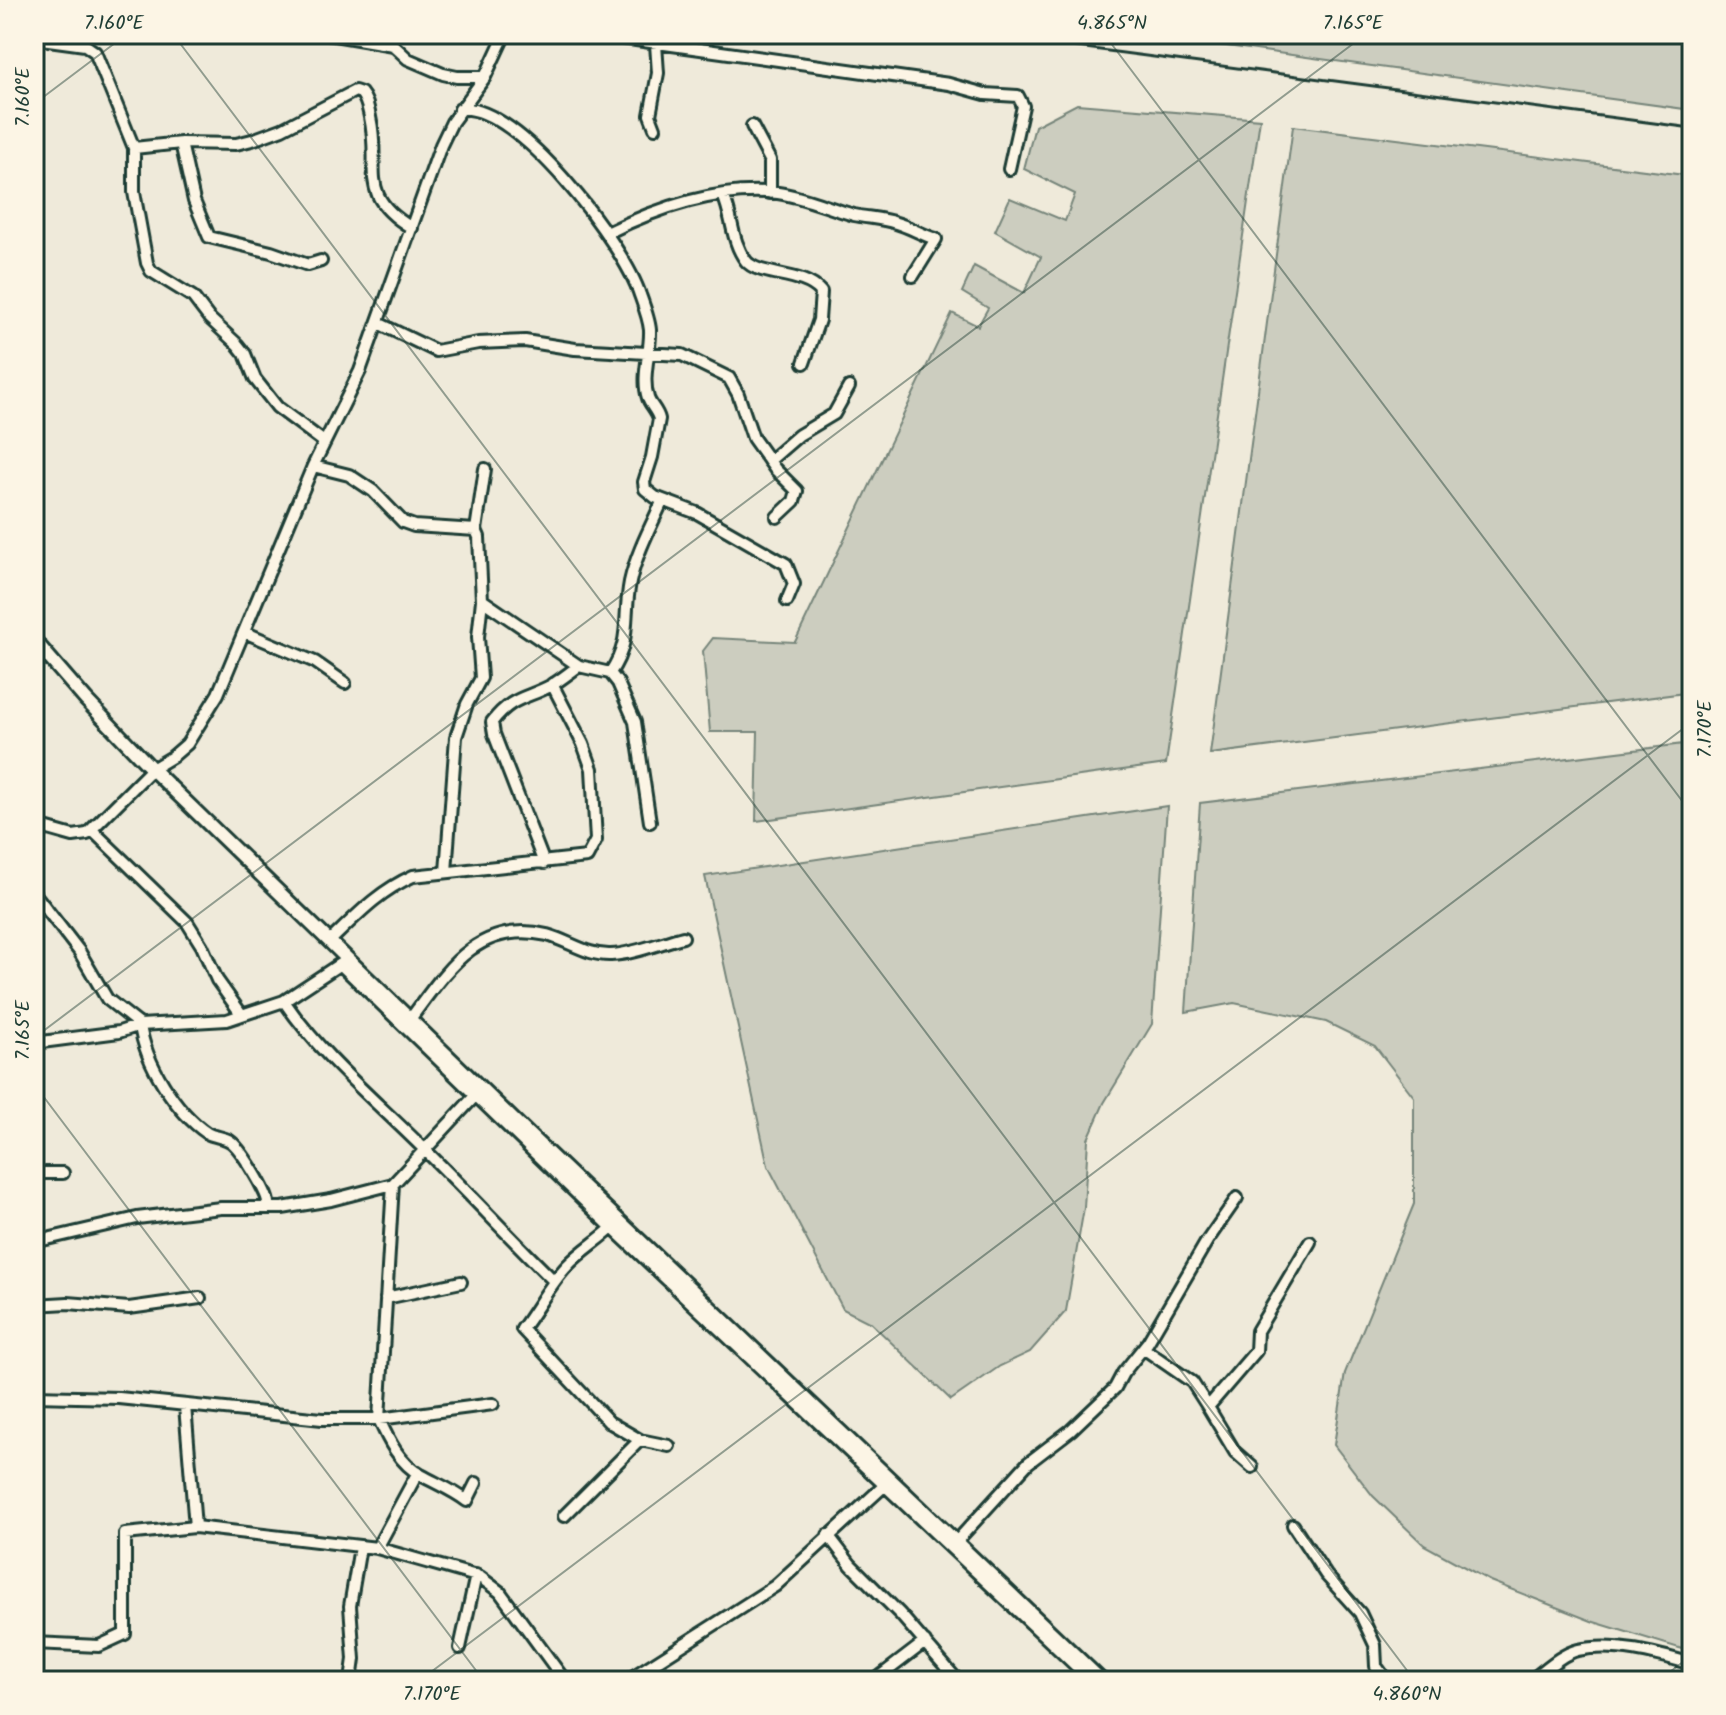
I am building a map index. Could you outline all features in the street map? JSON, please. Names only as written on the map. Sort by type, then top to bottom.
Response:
[{"type":"main road","points":[[34,640],[152,769],[528,1134],[1102,1681]]},
{"type":"street","points":[[328,34],[393,45],[408,59],[423,67],[457,77],[485,77]]},
{"type":"street","points":[[34,825],[73,836],[87,834],[152,769],[172,757],[199,729],[218,694],[313,466],[360,371],[441,145],[463,105],[485,77],[505,34]]},
{"type":"street","points":[[593,34],[949,84],[985,94],[1018,96],[1023,106],[1009,169]]},
{"type":"street","points":[[34,38],[91,47],[134,148],[134,192],[151,271],[193,297],[245,354],[255,379],[277,407],[324,442]]},
{"type":"street","points":[[655,128],[650,115],[658,73],[656,44]]},
{"type":"street","points":[[457,77],[462,84],[463,105]]},
{"type":"street","points":[[134,148],[181,143],[236,144],[252,140],[282,129],[355,91],[366,98],[375,149],[372,176],[376,196],[384,208],[412,228]]},
{"type":"street","points":[[463,105],[477,108],[527,141],[607,233],[640,293],[650,326],[648,399],[659,419],[645,489],[663,500],[697,513],[786,564],[794,584],[787,601]]},
{"type":"street","points":[[752,126],[770,160],[770,193]]},
{"type":"street","points":[[181,143],[194,201],[209,237],[271,252],[308,265],[321,261]]},
{"type":"street","points":[[607,233],[663,210],[723,195],[770,193],[816,200],[854,215],[883,219],[936,239],[913,276]]},
{"type":"street","points":[[723,195],[728,205],[733,235],[747,262],[757,268],[813,284],[821,292],[819,320],[804,363]]},
{"type":"street","points":[[378,323],[436,351],[478,343],[525,341],[575,349],[682,355],[729,378],[738,394],[753,438],[797,491],[794,501],[777,517]]},
{"type":"street","points":[[769,461],[799,435],[834,414],[849,387]]},
{"type":"street","points":[[313,466],[349,475],[373,491],[403,522],[414,526],[476,530]]},
{"type":"street","points":[[446,872],[456,737],[467,704],[481,678],[478,637],[482,600],[476,530],[485,469]]},
{"type":"street","points":[[610,673],[623,655],[630,582],[663,500]]},
{"type":"street","points":[[482,600],[579,666],[610,673],[618,683],[635,722],[650,822]]},
{"type":"street","points":[[244,632],[315,662],[345,683]]},
{"type":"street","points":[[34,662],[45,653]]},
{"type":"street","points":[[544,863],[492,722],[504,707],[552,684],[579,666]]},
{"type":"street","points":[[330,941],[392,885],[413,876],[587,857],[596,840],[592,769],[583,744],[552,684]]},
{"type":"street","points":[[92,830],[187,922],[217,980],[242,1015]]},
{"type":"street","points":[[34,893],[79,951],[107,999],[140,1025],[142,1039],[163,1086],[199,1126],[211,1135],[231,1141],[268,1195],[264,1208]]},
{"type":"street","points":[[411,1018],[445,971],[473,946],[497,936],[546,935],[594,953],[613,955],[683,937]]},
{"type":"street","points":[[34,1043],[119,1032],[140,1025],[227,1020],[284,1001],[340,964],[612,1228],[1092,1681]]},
{"type":"street","points":[[284,1001],[302,1028],[340,1069],[554,1281]]},
{"type":"street","points":[[34,1242],[137,1218],[221,1208],[282,1208],[331,1200],[393,1184],[475,1096]]},
{"type":"street","points":[[34,1173],[63,1173]]},
{"type":"street","points":[[393,1184],[379,1419],[392,1447],[417,1474],[455,1491],[467,1501],[476,1483]]},
{"type":"street","points":[[956,1542],[1028,1463],[1071,1430],[1115,1388],[1237,1198]]},
{"type":"street","points":[[612,1228],[569,1263],[522,1329],[609,1422],[640,1440],[669,1446]]},
{"type":"street","points":[[1208,1407],[1256,1351],[1257,1331],[1310,1242]]},
{"type":"street","points":[[386,1298],[461,1282]]},
{"type":"street","points":[[34,1305],[68,1303],[129,1308],[200,1298]]},
{"type":"street","points":[[1143,1348],[1192,1382],[1235,1452],[1252,1467]]},
{"type":"street","points":[[34,1396],[119,1398],[322,1419],[379,1419],[493,1404]]},
{"type":"street","points":[[185,1406],[195,1527]]},
{"type":"street","points":[[564,1516],[640,1440]]},
{"type":"street","points":[[377,1548],[417,1474]]},
{"type":"street","points":[[626,1681],[640,1677],[775,1586],[885,1485]]},
{"type":"street","points":[[1293,1525],[1326,1575],[1360,1613],[1375,1645],[1376,1666],[1387,1681]]},
{"type":"street","points":[[34,1643],[99,1646],[125,1634],[125,1534],[195,1527],[377,1548],[476,1575],[500,1592],[565,1681]]},
{"type":"street","points":[[828,1535],[851,1565],[958,1681]]},
{"type":"street","points":[[351,1681],[354,1659],[350,1606],[360,1547]]},
{"type":"street","points":[[460,1648],[476,1575]]},
{"type":"street","points":[[874,1681],[925,1642]]},
{"type":"street","points":[[1530,1681],[1576,1650],[1644,1652],[1692,1664]]},
{"type":"shaded area","points":[[1139,34],[1692,34],[1692,110]]},
{"type":"shaded area","points":[[1077,104],[1260,119],[1166,764],[756,821],[758,732],[710,732],[703,651],[713,638],[795,642],[952,313],[978,326],[988,308],[962,292],[974,266],[1024,293],[1041,257],[995,231],[1010,198],[1065,221],[1075,194],[1024,169],[1035,126]]},
{"type":"shaded area","points":[[1293,126],[1692,176],[1692,692],[1210,754]]},
{"type":"shaded area","points":[[1692,743],[1692,1652],[1594,1622],[1490,1581],[1424,1545],[1373,1496],[1334,1445],[1345,1373],[1414,1204],[1414,1097],[1375,1046],[1326,1022],[1234,1003],[1186,1012],[1200,803]]},
{"type":"shaded area","points":[[1167,806],[1152,1024],[1104,1103],[1088,1139],[1084,1208],[1066,1311],[1030,1352],[1000,1366],[951,1400],[871,1323],[843,1309],[768,1166],[705,876]]},
{"type":"railway","points":[[979,34],[1692,128]]}]
